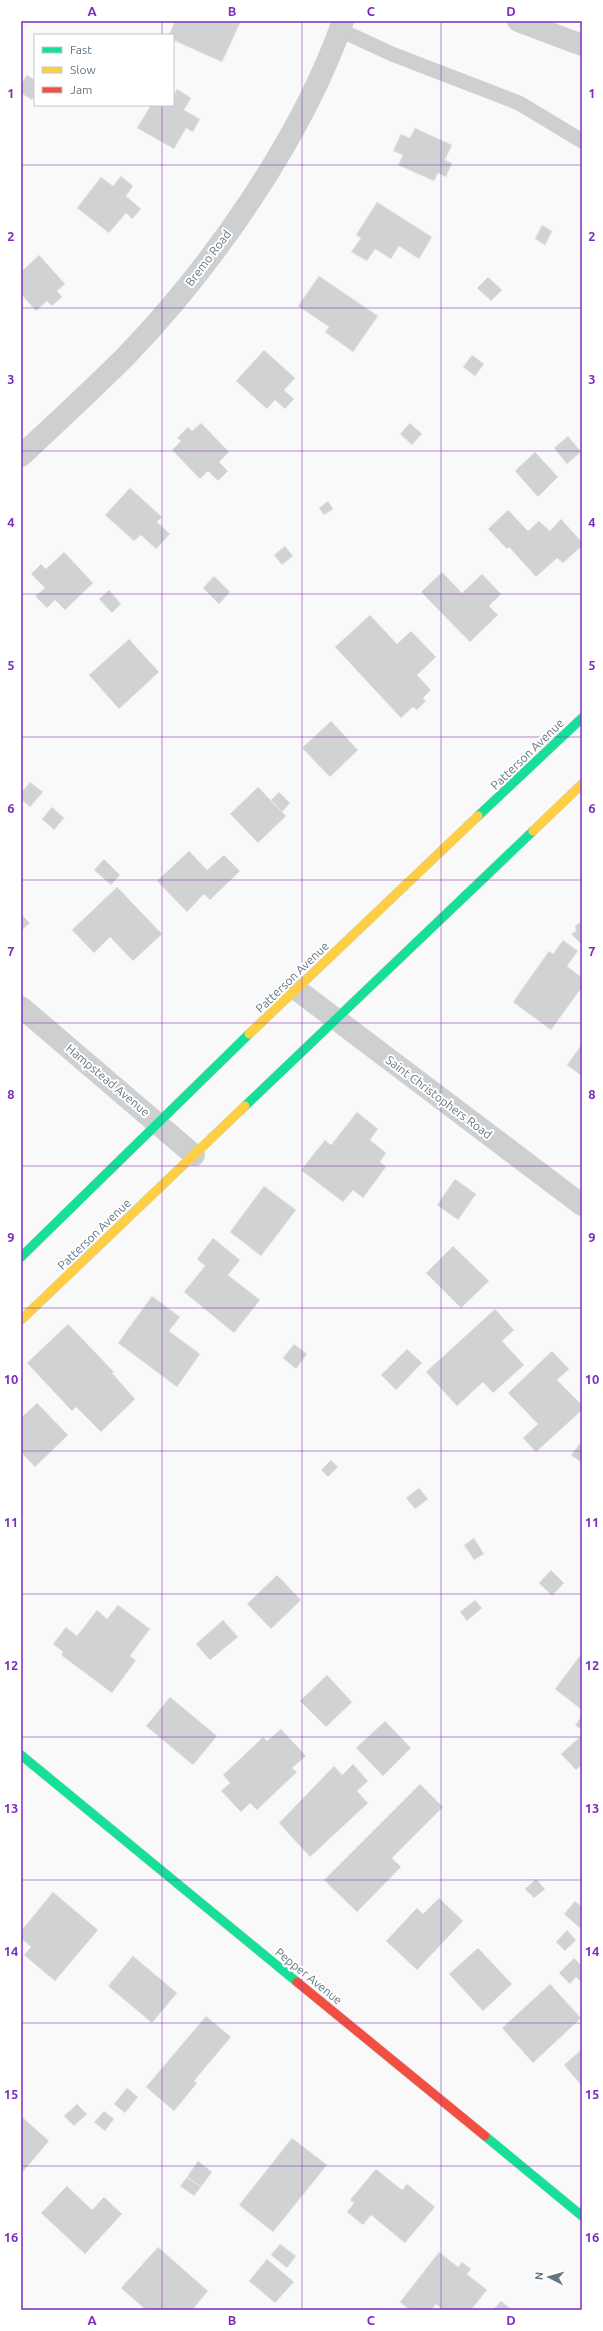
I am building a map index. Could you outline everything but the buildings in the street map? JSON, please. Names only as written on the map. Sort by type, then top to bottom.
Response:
[{"type":"main road","name":"Patterson Avenue","points":[[21,1257],[296,989],[582,718]]},
{"type":"main road","name":"Patterson Avenue","points":[[21,1320],[582,784]]},
{"type":"main road","name":"Pepper Avenue","points":[[21,1755],[582,2216]]},
{"type":"street","points":[[518,21],[582,44]]},
{"type":"street","name":"Bremo Road","points":[[21,456],[126,356],[180,296],[236,221],[289,138],[332,54],[341,26]]},
{"type":"street","name":"Saint Christophers Road","points":[[296,989],[582,1205]]},
{"type":"street","name":"Hampstead Avenue","points":[[21,1007],[194,1155]]},
{"type":"lane","points":[[341,26],[392,54],[520,103],[582,141]]},
{"type":"traffic: fast","points":[[478,816],[582,718]]},
{"type":"traffic: fast","points":[[245,1106],[533,831]]},
{"type":"traffic: fast","points":[[21,1257],[249,1034]]},
{"type":"traffic: fast","points":[[21,1755],[297,1982]]},
{"type":"traffic: fast","points":[[485,2136],[582,2216]]},
{"type":"traffic: slow","points":[[533,831],[582,784]]},
{"type":"traffic: slow","points":[[249,1034],[478,816]]},
{"type":"traffic: slow","points":[[21,1320],[245,1106]]},
{"type":"traffic: jam","points":[[297,1982],[485,2136]]}]
